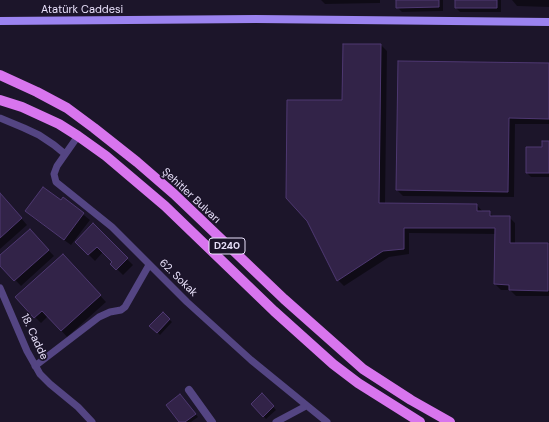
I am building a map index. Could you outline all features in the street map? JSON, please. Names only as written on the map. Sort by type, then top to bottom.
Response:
[{"type":"main road","name":"Atatürk Caddesi","points":[[0,21],[263,19],[549,22]]},
{"type":"main road","name":"Şehitler Bulvarı","points":[[0,75],[67,108],[94,128],[174,194],[338,348],[363,369],[384,384],[450,422]]},
{"type":"main road","name":"D240","points":[[0,100],[40,114],[78,136],[106,156],[165,206],[274,311],[333,364],[358,383],[420,422]]},
{"type":"street","points":[[0,118],[38,135],[54,144],[65,154]]},
{"type":"street","name":"62. Sokak","points":[[78,136],[57,166],[54,174],[56,182],[112,227],[221,334],[327,422]]},
{"type":"street","points":[[35,366],[99,317],[110,312],[122,310],[149,265]]},
{"type":"street","name":"18. Cadde","points":[[0,288],[35,366],[44,379],[78,407],[92,422]]},
{"type":"street","points":[[190,390],[212,422]]},
{"type":"street","points":[[276,422],[306,406]]},
{"type":"building","points":[[396,0],[439,0],[439,7],[396,8]]},
{"type":"building","points":[[455,0],[497,0],[497,8],[455,8]]},
{"type":"building","points":[[343,44],[381,44],[379,203],[477,204],[477,211],[490,211],[490,216],[510,216],[510,243],[548,243],[548,291],[509,290],[509,285],[494,284],[495,228],[404,228],[404,249],[383,251],[337,281],[307,221],[286,198],[287,100],[342,100]]},
{"type":"building","points":[[398,61],[549,63],[549,119],[509,118],[508,192],[396,190]]},
{"type":"building","points":[[542,141],[549,141],[549,173],[526,173],[526,147],[542,147]]},
{"type":"building","points":[[43,187],[61,200],[63,197],[84,213],[64,240],[25,211]]},
{"type":"building","points":[[0,193],[22,218],[0,238]]},
{"type":"building","points":[[93,223],[128,258],[116,270],[110,264],[112,262],[97,247],[88,255],[75,242]]},
{"type":"building","points":[[30,229],[49,250],[14,281],[0,266],[0,255]]},
{"type":"building","points":[[63,254],[101,295],[61,331],[42,311],[34,318],[15,297]]},
{"type":"building","points":[[163,312],[170,319],[157,333],[149,326]]},
{"type":"building","points":[[262,393],[274,406],[263,417],[251,404]]},
{"type":"building","points":[[180,394],[196,414],[185,422],[179,422],[166,405]]}]
